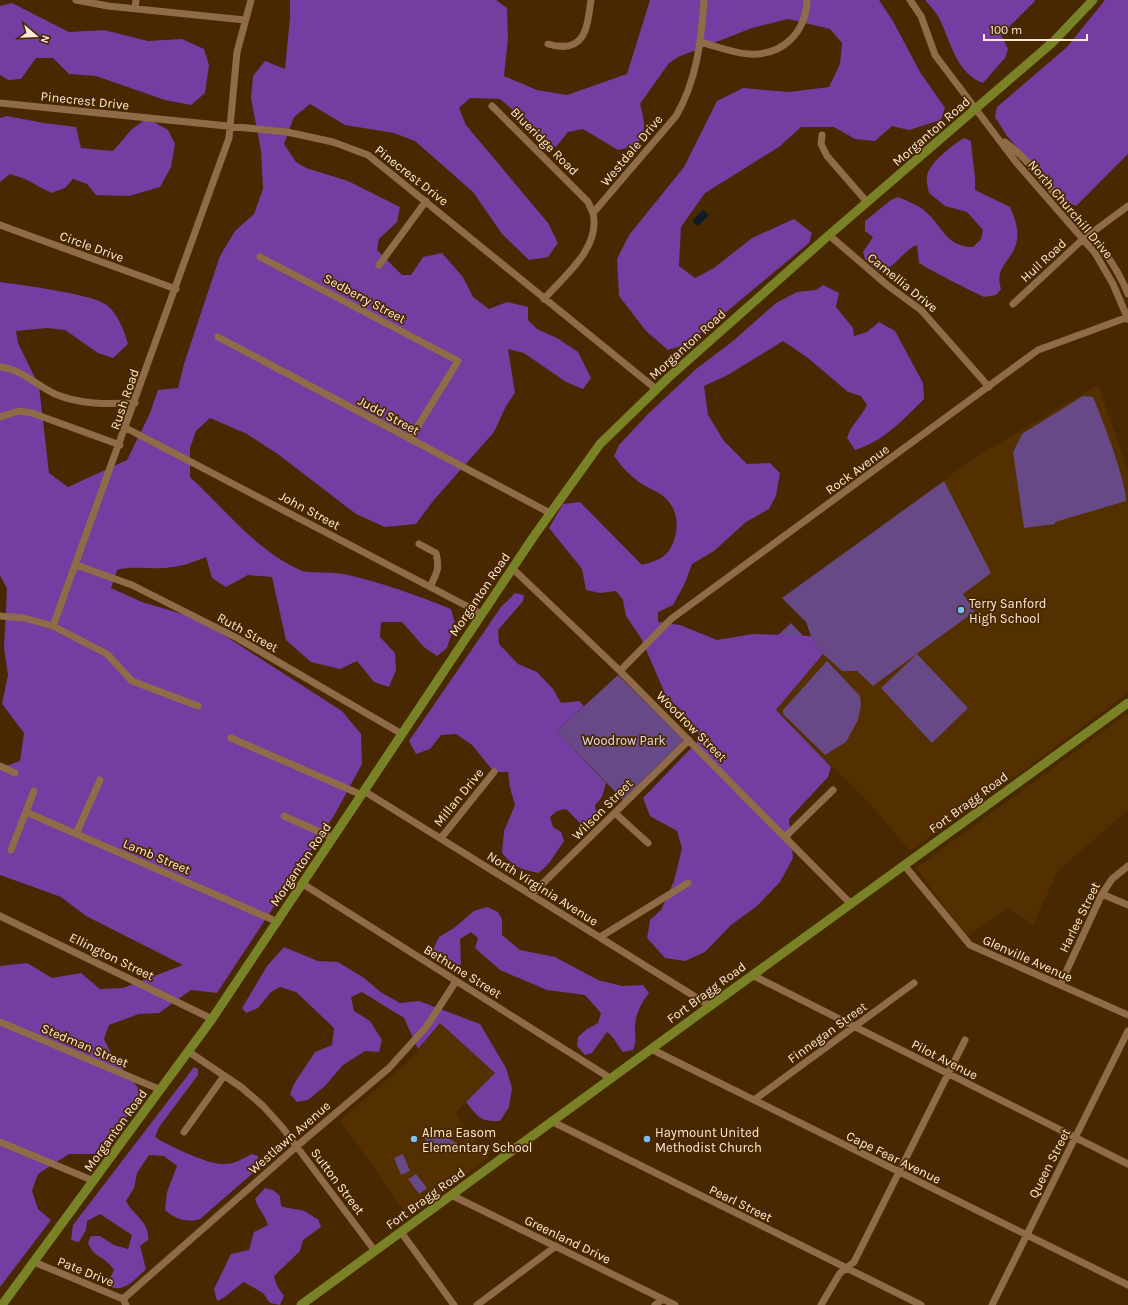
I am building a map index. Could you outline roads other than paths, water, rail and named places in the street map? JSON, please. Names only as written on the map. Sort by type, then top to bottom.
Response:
[{"type":"main road","name":"Morganton Road","points":[[2,1305],[212,1019],[278,922],[512,568],[600,444],[656,389],[829,235],[976,110],[1053,42],[1093,0]]},
{"type":"main road","name":"Fort Bragg Road","points":[[301,1305],[610,1078],[1128,703]]},
{"type":"street","points":[[76,0],[245,20]]},
{"type":"street","points":[[135,8],[136,0]]},
{"type":"street","name":"Rush Road","points":[[53,626],[120,445],[230,138],[237,52],[251,0]]},
{"type":"street","points":[[548,44],[567,46],[576,43],[583,37],[587,28],[591,0]]},
{"type":"street","name":"Westdale Drive","points":[[593,213],[676,116],[688,91],[700,42],[704,0]]},
{"type":"street","points":[[700,42],[749,54],[777,50],[789,42],[800,28],[806,10],[807,0]]},
{"type":"street","name":"North Churchill Drive","points":[[910,0],[921,16],[935,55],[976,110],[1000,139],[1015,161],[1082,240],[1095,253],[1105,269],[1128,318]]},
{"type":"street","name":"Pinecrest Drive","points":[[0,103],[294,133],[350,148],[376,160],[544,299],[656,389]]},
{"type":"street","name":"Blueridge Road","points":[[492,106],[588,202],[593,213]]},
{"type":"street","points":[[822,135],[821,144],[827,156],[867,202]]},
{"type":"street","name":"North Churchill Drive","points":[[1000,139],[1021,154],[1091,234],[1110,258],[1128,294]]},
{"type":"street","points":[[379,265],[426,201]]},
{"type":"street","name":"Hull Road","points":[[1013,304],[1082,240],[1128,206]]},
{"type":"street","points":[[544,299],[585,253],[594,232],[593,213]]},
{"type":"street","name":"Circle Drive","points":[[0,225],[176,289]]},
{"type":"street","name":"Camellia Drive","points":[[829,235],[887,285],[921,310],[989,387]]},
{"type":"street","name":"Sedberry Street","points":[[260,257],[458,361],[410,439]]},
{"type":"street","name":"Rock Avenue","points":[[620,670],[671,619],[1038,350],[1128,318]]},
{"type":"street","name":"Judd Street","points":[[218,337],[550,513]]},
{"type":"street","points":[[0,366],[15,370],[39,386],[69,399],[92,404],[135,403]]},
{"type":"street","points":[[0,417],[19,411],[32,413],[120,445]]},
{"type":"street","name":"John Street","points":[[126,428],[482,614]]},
{"type":"street","points":[[419,544],[436,553],[439,565],[430,587]]},
{"type":"street","name":"Ruth Street","points":[[76,565],[132,585],[236,638],[402,734]]},
{"type":"street","name":"Woodrow Street","points":[[512,568],[620,670],[851,904]]},
{"type":"street","points":[[0,616],[24,618],[53,626],[107,654],[132,681],[198,706]]},
{"type":"street","name":"North Virginia Avenue","points":[[231,738],[363,793],[441,838],[710,1006]]},
{"type":"street","name":"Wilson Street","points":[[532,894],[689,740]]},
{"type":"street","points":[[0,766],[15,773]]},
{"type":"street","name":"Millan Drive","points":[[441,838],[494,772]]},
{"type":"street","points":[[76,834],[100,780]]},
{"type":"street","points":[[785,837],[833,790]]},
{"type":"street","points":[[11,850],[34,791]]},
{"type":"street","name":"Lamb Street","points":[[26,812],[278,922]]},
{"type":"street","points":[[615,812],[648,843]]},
{"type":"street","points":[[284,816],[333,838]]},
{"type":"street","name":"Glenville Avenue","points":[[904,865],[970,945],[1128,1015]]},
{"type":"street","name":"Harlee Street","points":[[1060,985],[1102,894],[1112,879],[1128,866]]},
{"type":"street","points":[[600,937],[688,883]]},
{"type":"street","name":"Bethune Street","points":[[302,884],[610,1078]]},
{"type":"street","points":[[1102,894],[1128,905]]},
{"type":"street","name":"Ellington Street","points":[[0,916],[212,1019]]},
{"type":"street","name":"Pilot Avenue","points":[[752,975],[1128,1164]]},
{"type":"street","name":"Westlawn Avenue","points":[[125,1302],[297,1146],[403,1055],[427,1026],[456,981]]},
{"type":"street","name":"Finnegan Street","points":[[754,1100],[914,983]]},
{"type":"street","name":"Stedman Street","points":[[0,1022],[161,1090]]},
{"type":"street","name":"Queen Street","points":[[992,1305],[1128,1031]]},
{"type":"street","points":[[822,1305],[840,1273],[854,1262],[965,1040]]},
{"type":"street","name":"Cape Fear Avenue","points":[[651,1049],[1026,1236],[1128,1285]]},
{"type":"street","name":"Sutton Street","points":[[189,1052],[241,1087],[263,1106],[297,1146],[375,1251]]},
{"type":"street","points":[[184,1132],[224,1076]]},
{"type":"street","name":"Pearl Street","points":[[551,1121],[921,1305]]},
{"type":"street","points":[[0,1142],[94,1181]]},
{"type":"street","name":"Greenland Drive","points":[[450,1195],[675,1305]]},
{"type":"street","points":[[401,1232],[454,1305]]},
{"type":"street","points":[[477,1305],[556,1246]]},
{"type":"street","name":"Pate Drive","points":[[34,1262],[125,1302]]},
{"type":"street","points":[[655,1305],[663,1299]]},
{"type":"water","points":[[703,210],[709,215],[698,226],[692,221]]},
{"type":"place","name":"Terry Sanford High School","points":[[961,610]]},
{"type":"place","name":"Alma Easom Elementary School","points":[[414,1139]]},
{"type":"place","name":"Haymount United Methodist Church","points":[[647,1139]]},
{"type":"park label","name":"Woodrow Park","points":[[624,740]]}]
